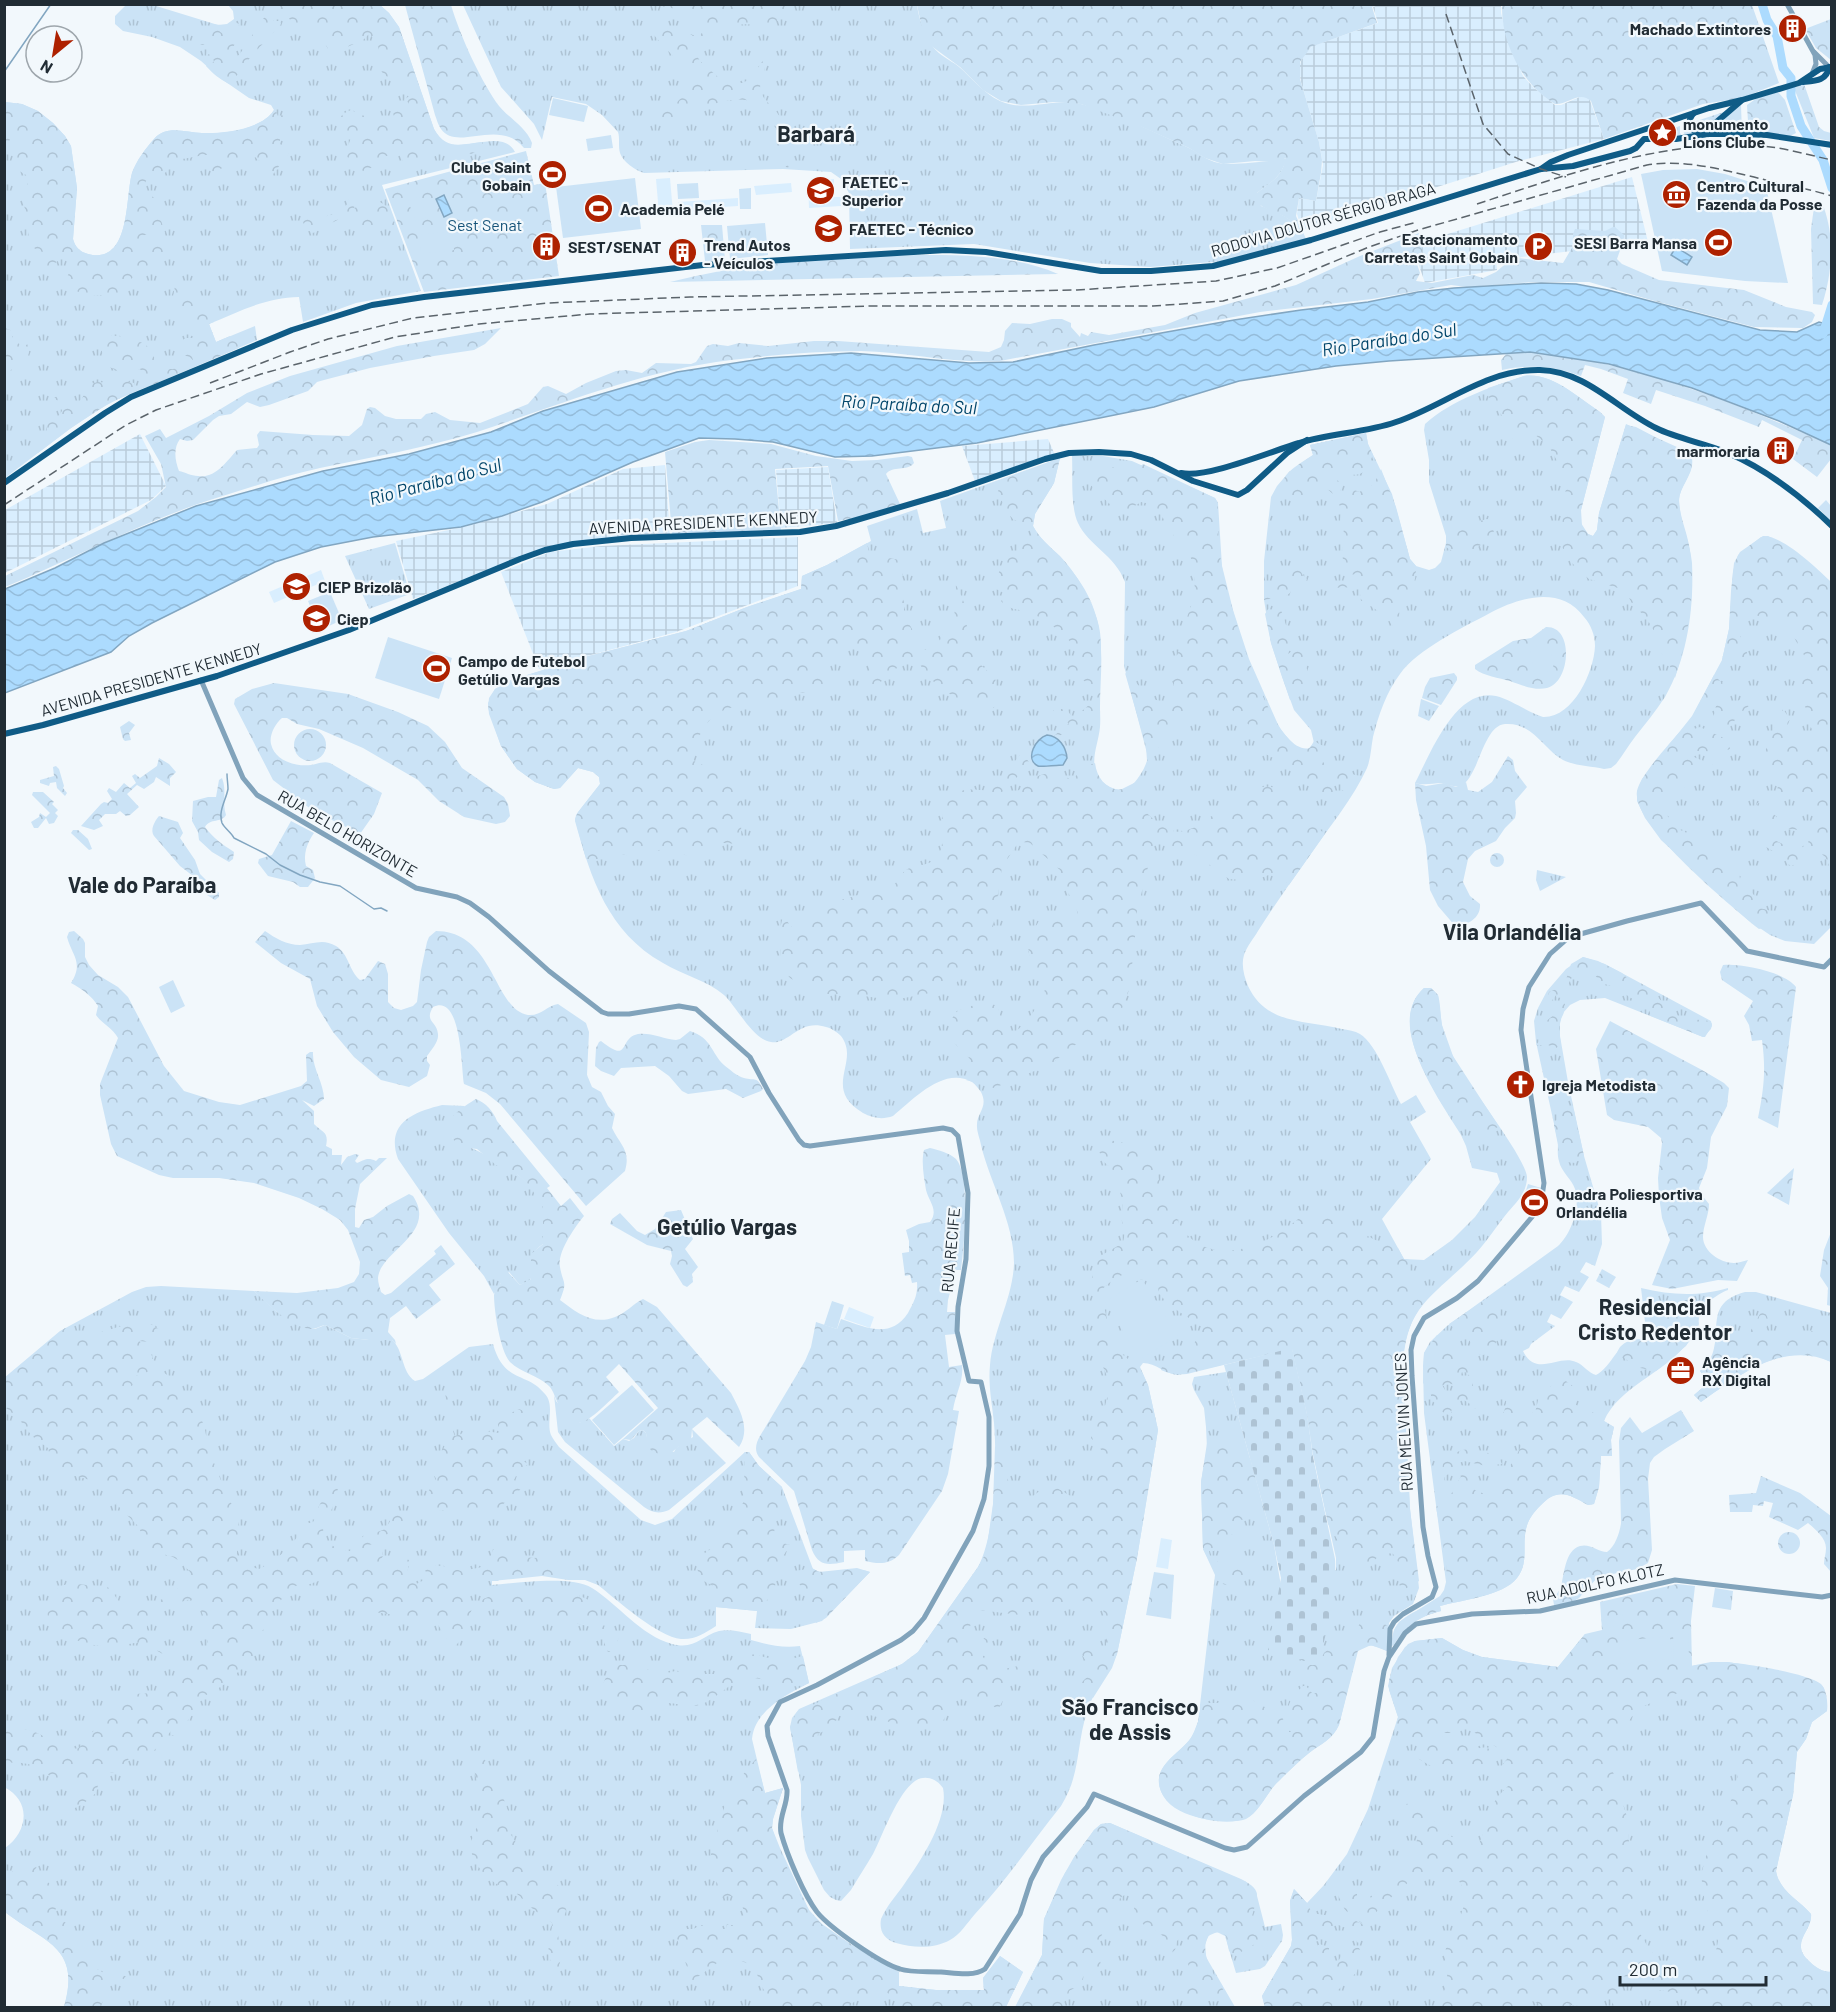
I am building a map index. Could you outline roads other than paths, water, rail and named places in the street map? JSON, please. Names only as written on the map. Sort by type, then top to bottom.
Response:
[{"type":"main road","name":"RODOVIA DOUTOR SÉRGIO BRAGA","points":[[1541,169],[1568,155],[1695,112],[1798,83],[1829,66]]},
{"type":"main road","points":[[1798,83],[1824,78],[1829,66]]},
{"type":"main road","name":"RODOVIA DOUTOR SÉRGIO BRAGA","points":[[1706,134],[1716,122],[1742,100]]},
{"type":"main road","points":[[1709,108],[1716,122]]},
{"type":"main road","points":[[1695,112],[1690,119],[1690,127],[1696,133],[1706,134]]},
{"type":"main road","name":"RODOVIA DOUTOR SÉRGIO BRAGA","points":[[4,483],[131,397],[292,330],[372,305],[703,265],[946,250],[986,252],[1089,270],[1139,271],[1203,267],[1236,261],[1301,243],[1541,169],[1573,166],[1630,151],[1638,147],[1644,139],[1676,139],[1706,134],[1767,135],[1832,145]]},
{"type":"main road","name":"AVENIDA PRESIDENTE KENNEDY","points":[[1169,469],[1195,475],[1306,440],[1396,423],[1495,377],[1518,372],[1548,371],[1581,380],[1654,427],[1729,453],[1753,465],[1800,496],[1832,526]]},
{"type":"main road","name":"AVENIDA PRESIDENTE KENNEDY","points":[[4,734],[201,681],[349,630],[520,559],[555,548],[604,540],[729,536],[819,530],[855,522],[1069,453],[1131,454],[1193,481],[1238,495],[1247,490],[1287,453],[1306,440]]},
{"type":"main road","points":[[1268,452],[1277,456],[1275,464]]},
{"type":"street","points":[[1787,4],[1813,51],[1816,64],[1812,74]]},
{"type":"street","points":[[1813,51],[1829,66]]},
{"type":"street","name":"RUA BELO HORIZONTE","points":[[201,681],[243,778],[257,795],[416,888],[457,897],[470,903],[489,917],[557,978],[602,1012],[629,1014],[679,1006],[696,1009],[746,1053],[804,1145],[946,1128]]},
{"type":"street","name":"RUA MELVIN JONES","points":[[1392,1646],[1390,1629],[1394,1622],[1399,1616],[1432,1597],[1436,1587],[1423,1527],[1412,1376],[1411,1350],[1414,1336],[1424,1318],[1457,1298],[1478,1281],[1538,1210],[1543,1194],[1543,1178],[1521,1030],[1523,1009],[1529,987],[1550,954],[1568,939],[1617,923],[1701,903],[1747,951],[1824,967],[1832,959]]},
{"type":"street","name":"RUA RECIFE","points":[[946,1128],[954,1132],[959,1140],[968,1193],[966,1259],[957,1325],[969,1382],[981,1382],[989,1417],[989,1466],[984,1499],[973,1531],[924,1618],[913,1631],[901,1640],[817,1685],[780,1702],[768,1723],[768,1736],[788,1793],[779,1823],[781,1833],[805,1891],[817,1912],[857,1944],[901,1970],[973,1973],[982,1971],[988,1966],[1020,1914],[1031,1880],[1043,1857],[1087,1807],[1094,1794],[1225,1848],[1237,1850],[1248,1845],[1304,1796],[1356,1757],[1373,1737]]},
{"type":"street","name":"RUA ADOLFO KLOTZ","points":[[1373,1737],[1384,1671],[1392,1646],[1416,1624],[1472,1614],[1540,1611],[1672,1581],[1822,1597],[1832,1595]]},
{"type":"water","points":[[444,195],[452,213],[444,217],[436,199]]},
{"type":"water","points":[[1676,247],[1692,257],[1687,265],[1671,255]]},
{"type":"water","name":"Rio Paraíba do Sul","points":[[1541,283],[1576,284],[1608,290],[1760,330],[1797,332],[1819,322],[1831,325],[1831,445],[1779,421],[1692,388],[1609,364],[1530,352],[1336,366],[1239,381],[1154,407],[977,443],[872,456],[835,457],[773,442],[699,438],[633,462],[542,502],[502,516],[461,527],[373,537],[321,547],[275,562],[152,623],[129,636],[111,652],[5,693],[5,589],[55,568],[104,543],[196,506],[323,471],[409,454],[491,432],[543,411],[677,372],[767,358],[851,353],[969,363],[1013,362],[1234,320],[1368,302],[1418,292]]},
{"type":"water","points":[[1047,735],[1055,737],[1063,746],[1067,758],[1063,765],[1038,766],[1034,763],[1033,749],[1039,740]]},
{"type":"waterway","points":[[4,72],[51,4]]},
{"type":"waterway","points":[[1762,4],[1767,20],[1777,36],[1783,68],[1791,78],[1791,96],[1801,126],[1823,160],[1832,188]]},
{"type":"waterway","points":[[1823,334],[1832,305]]},
{"type":"waterway","points":[[227,774],[228,789],[221,819],[234,838],[300,875],[340,886],[374,909],[381,908],[387,911]]},
{"type":"railway","points":[[1446,14],[1483,124],[1508,154],[1566,177]]},
{"type":"railway","points":[[1477,204],[1580,171],[1687,148],[1723,145],[1768,147],[1832,160]]},
{"type":"railway","points":[[4,505],[126,425],[156,410],[261,374],[395,337],[479,324],[590,314],[872,306],[1153,306],[1223,301],[1275,286],[1369,247],[1418,230],[1661,163],[1714,168],[1832,196]]},
{"type":"railway","points":[[210,383],[328,339],[413,318],[548,303],[690,297],[1077,290],[1216,281],[1277,268],[1380,232],[1417,222]]},
{"type":"place","name":"Machado Extintores","points":[[1792,28]]},
{"type":"place","name":"monumento Lions Clube","points":[[1662,132]]},
{"type":"place","name":"Clube Saint Gobain","points":[[552,175]]},
{"type":"place","name":"FAETEC - Superior","points":[[821,190]]},
{"type":"place","name":"Centro Cultural Fazenda da Posse","points":[[1676,194]]},
{"type":"place","name":"Academia Pelé","points":[[599,208]]},
{"type":"place","name":"FAETEC - Técnico","points":[[828,228]]},
{"type":"place","name":"SESI Barra Mansa","points":[[1718,242]]},
{"type":"place","name":"SEST/SENAT","points":[[547,246]]},
{"type":"place","name":"Estacionamento Carretas Saint Gobain","points":[[1539,247]]},
{"type":"place","name":"Trend Autos - Veículos","points":[[683,253]]},
{"type":"place","name":"marmoraria","points":[[1781,450]]},
{"type":"place","name":"CIEP Brizolão","points":[[297,586]]},
{"type":"place","name":"Ciep","points":[[316,618]]},
{"type":"place","name":"Campo de Futebol Getúlio Vargas","points":[[437,669]]},
{"type":"place","name":"Igreja Metodista","points":[[1521,1084]]},
{"type":"place","name":"Quadra Poliesportiva Orlandélia","points":[[1535,1202]]},
{"type":"place","name":"Agência RX Digital","points":[[1681,1370]]},
{"type":"district","name":"Barbará","points":[[816,133]]},
{"type":"district","name":"Vale do Paraíba","points":[[142,884]]},
{"type":"district","name":"Vila Orlandélia","points":[[1512,931]]},
{"type":"district","name":"Getúlio Vargas","points":[[727,1226]]},
{"type":"district","name":"Residencial Cristo Redentor","points":[[1655,1318]]},
{"type":"district","name":"São Francisco de Assis","points":[[1130,1718]]},
{"type":"park label","name":"Sest Senat","points":[[485,224]]}]
